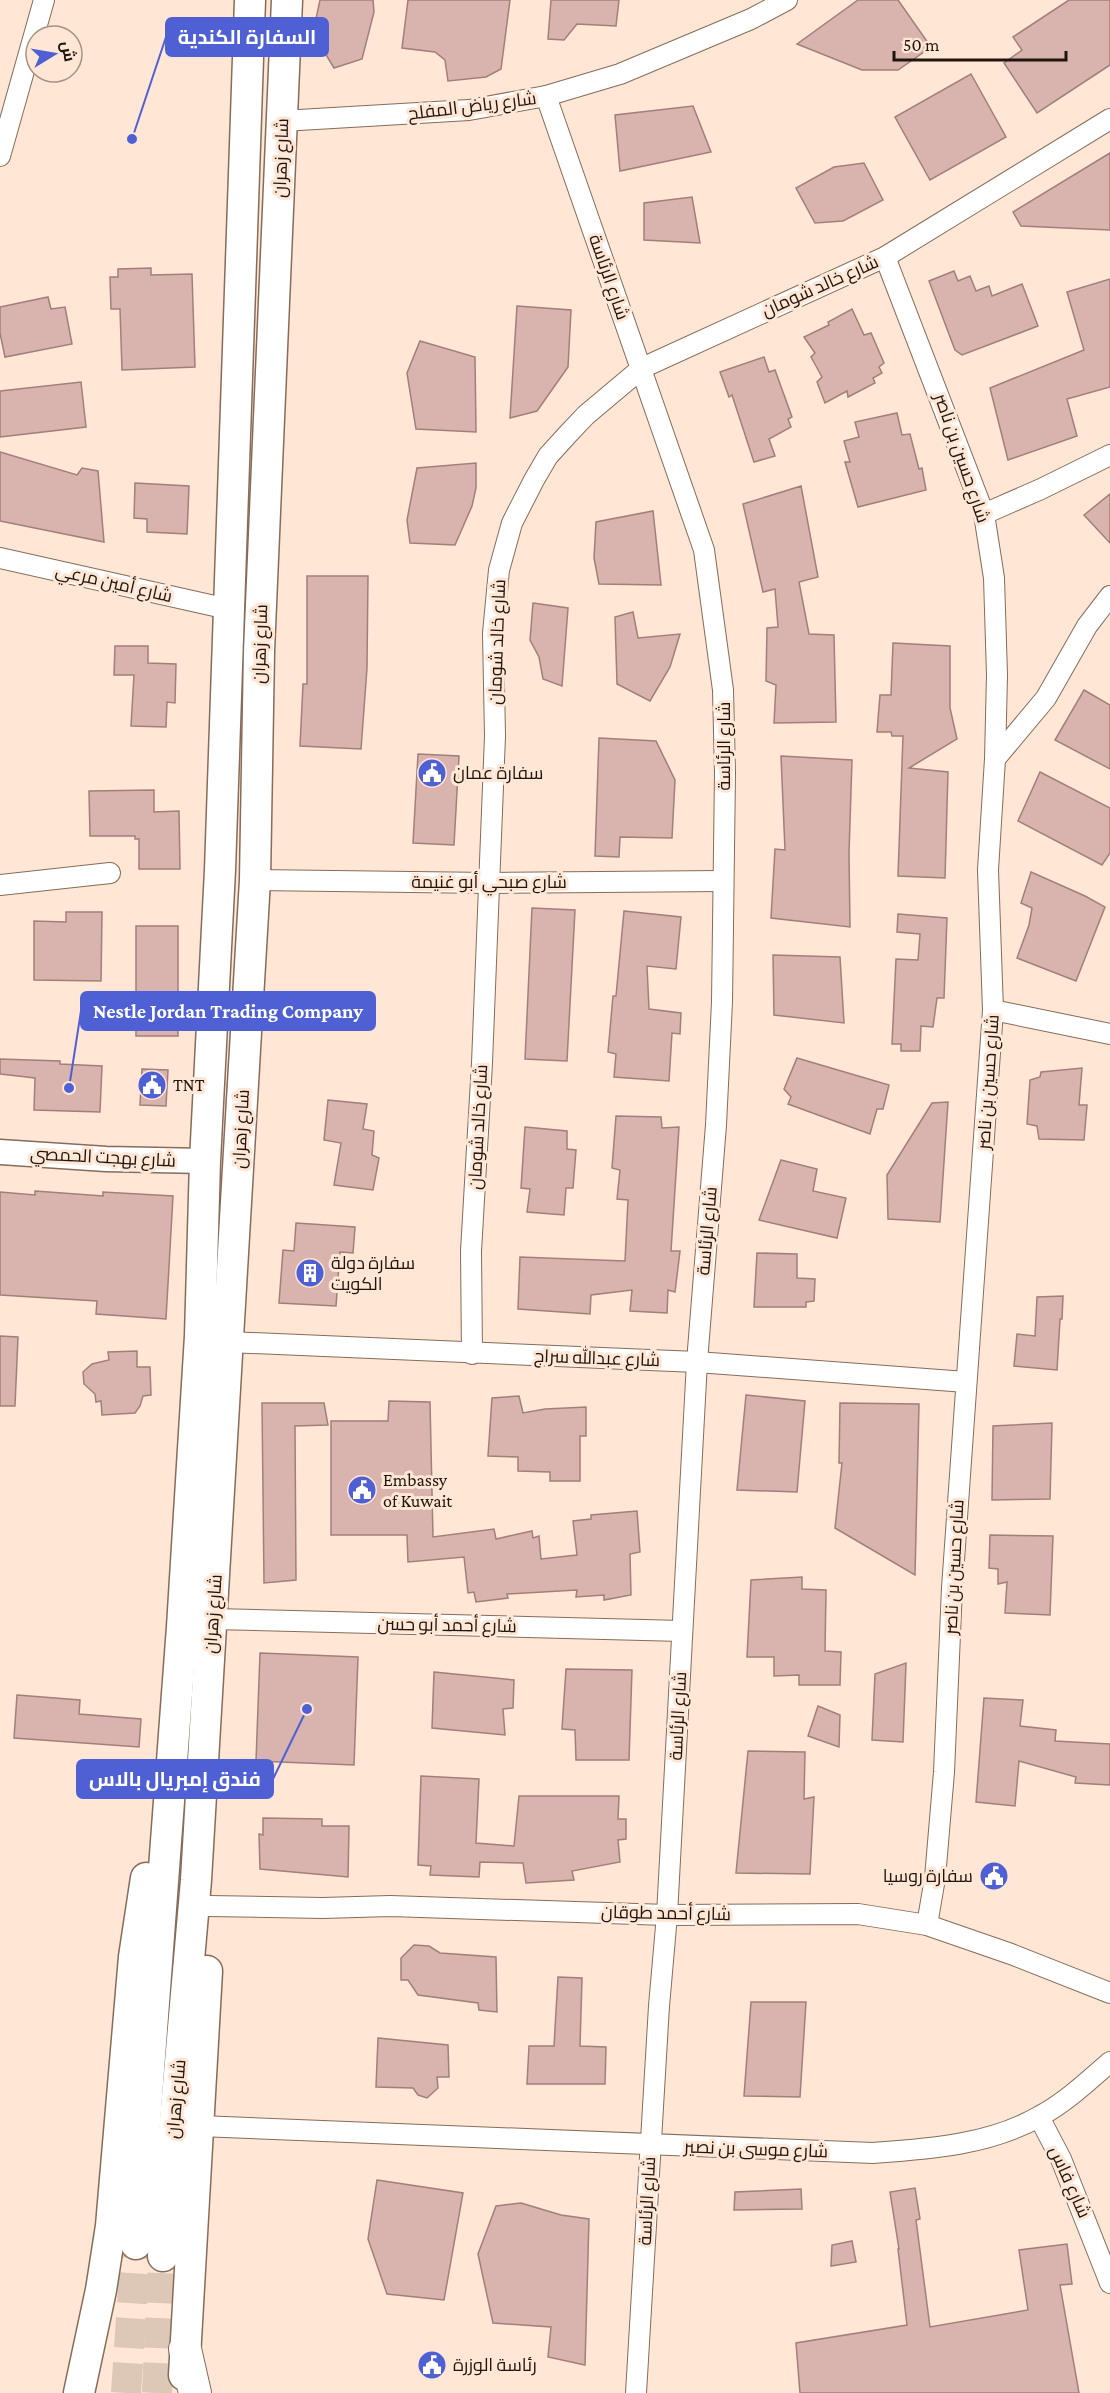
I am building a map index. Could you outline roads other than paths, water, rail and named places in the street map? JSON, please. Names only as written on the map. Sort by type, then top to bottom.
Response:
[{"type":"main road","name":"شارع زهران","points":[[136,2244],[167,1841],[200,1336],[205,1161],[220,870],[250,0]]},
{"type":"main road","name":"شارع زهران","points":[[163,2256],[173,2119],[202,1893],[213,1619],[255,880],[259,651],[287,0]]},
{"type":"main road","points":[[85,2387],[111,2226],[134,1957],[141,1906],[146,1875],[167,1841]]},
{"type":"main road","points":[[186,2381],[210,1926],[202,1893]]},
{"type":"street","points":[[0,156],[44,0]]},
{"type":"street","name":"شارع رياض المفلح","points":[[282,121],[469,110],[546,96],[620,74],[751,19],[787,0]]},
{"type":"street","name":"شارع الرئاسة","points":[[546,96],[704,550],[723,690],[722,1002],[697,1362],[667,1915],[636,2393]]},
{"type":"street","name":"شارع خالد شومان","points":[[472,1354],[471,1251],[490,882],[495,736],[494,633],[499,570],[512,523],[548,456],[586,415],[642,369],[885,257],[1110,119]]},
{"type":"street","name":"شارع حسين بن ناصر","points":[[885,257],[984,514],[994,578],[997,675],[995,759],[988,870],[993,1010],[952,1588],[944,1772],[927,1925]]},
{"type":"street","points":[[984,514],[1110,455]]},
{"type":"street","name":"شارع أمين مرعي","points":[[0,558],[228,609]]},
{"type":"street","points":[[995,759],[1046,698],[1088,626],[1110,596]]},
{"type":"street","points":[[0,885],[110,873]]},
{"type":"street","name":"شارع صبحي أبو غنيمة","points":[[255,880],[722,881]]},
{"type":"street","points":[[993,1010],[1110,1034]]},
{"type":"street","name":"شارع بهجت الحمصي","points":[[0,1152],[106,1159],[205,1161]]},
{"type":"street","name":"شارع عبدالله سراج","points":[[228,1342],[697,1362],[966,1382]]},
{"type":"street","name":"شارع أحمد أبو حسن","points":[[213,1619],[682,1631]]},
{"type":"street","name":"شارع أحمد طوقان","points":[[202,1893],[323,1908],[390,1906],[667,1915],[858,1914],[927,1925],[1011,1954],[1110,1993]]},
{"type":"street","name":"شارع موسى بن نصير","points":[[199,2126],[830,2153],[902,2151],[977,2140],[1039,2117],[1062,2102],[1110,2062]]},
{"type":"street","name":"شارع فاس","points":[[1039,2117],[1065,2167],[1110,2283]]},
{"type":"tunnel","points":[[126,2393],[136,2244]]},
{"type":"tunnel","points":[[157,2393],[163,2256]]},
{"type":"place","name":"السفارة الكندية","points":[[132,139]]},
{"type":"place","name":"سفارة عمان","points":[[432,773]]},
{"type":"place","name":"TNT","points":[[152,1085]]},
{"type":"place","name":"Nestle Jordan Trading Company","points":[[69,1088]]},
{"type":"place","name":"سفارة دولة الكويت","points":[[310,1273]]},
{"type":"place","name":"Embassy of Kuwait","points":[[362,1490]]},
{"type":"place","name":"فندق إمبريال بالاس","points":[[307,1709]]},
{"type":"place","name":"سفارة روسيا","points":[[994,1876]]},
{"type":"place","name":"رئاسة الوزرة","points":[[432,2365]]}]
